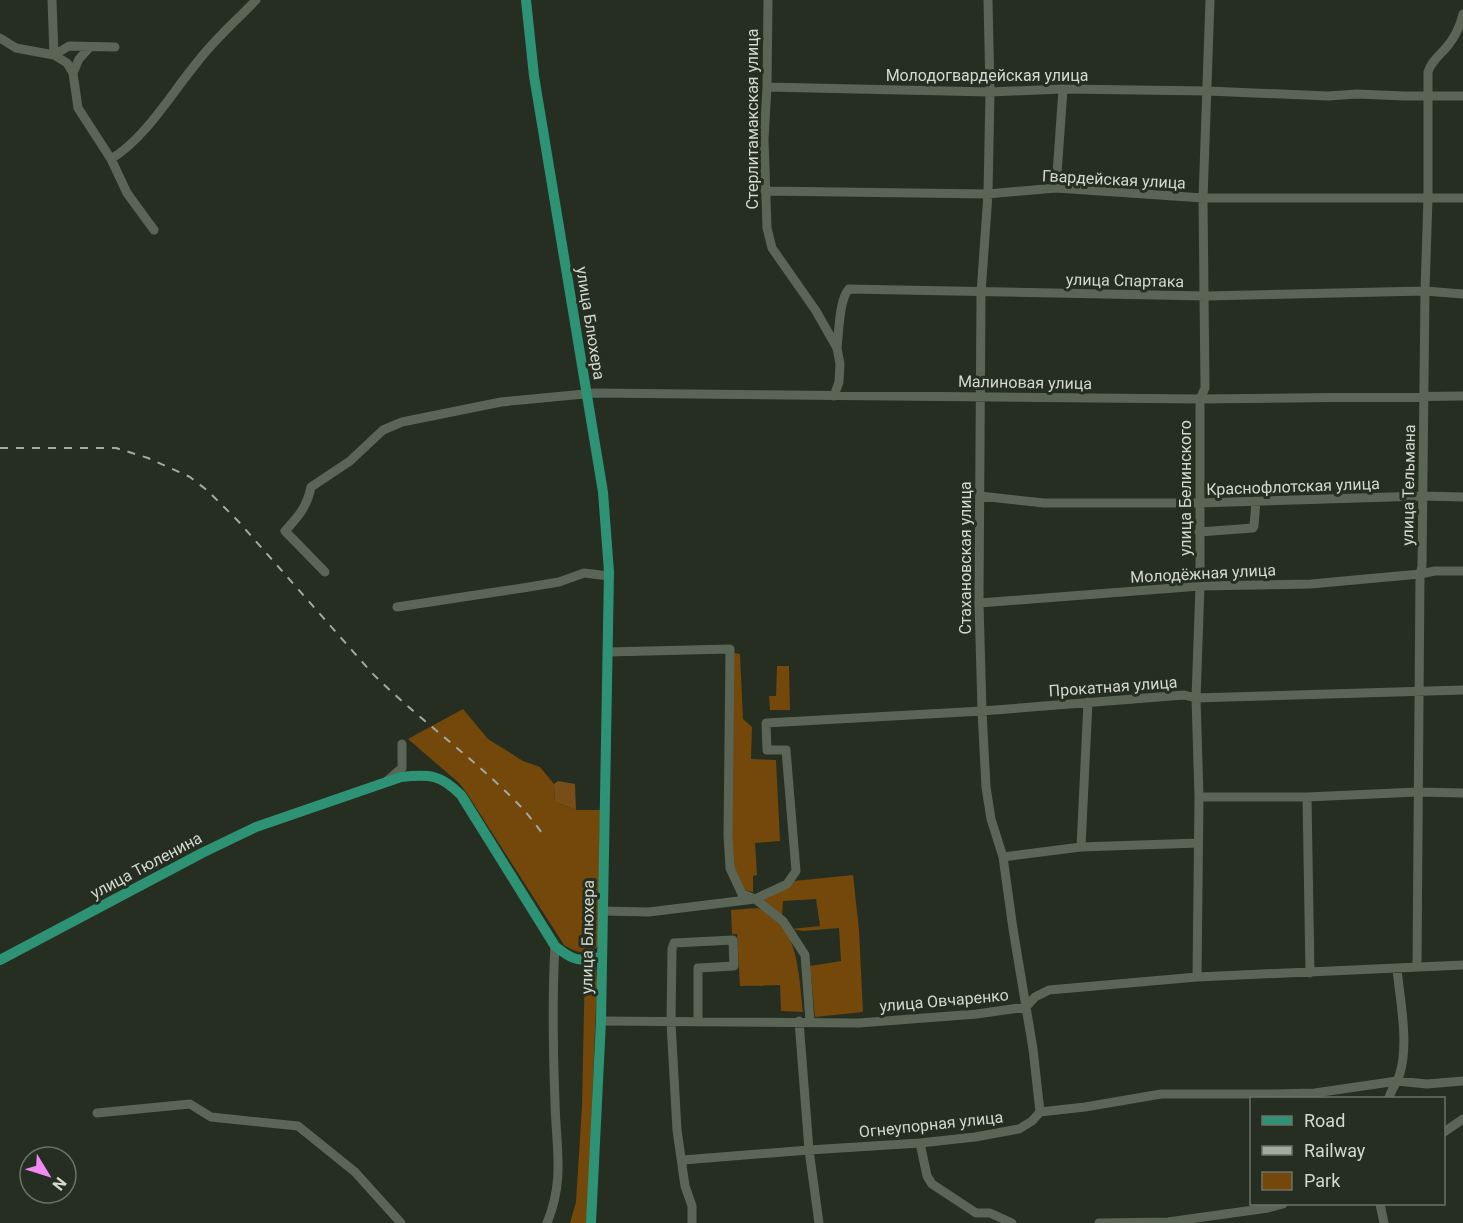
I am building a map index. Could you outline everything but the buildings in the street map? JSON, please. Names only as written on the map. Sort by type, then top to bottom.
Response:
[{"type":"main road","name":"улица Блюхера","points":[[526,0],[534,76],[603,492],[609,576],[601,1021],[591,1223]]},
{"type":"main road","name":"улица Тюленина","points":[[0,960],[202,853],[256,827],[401,777],[426,775],[443,779],[466,802],[555,946]]},
{"type":"main road","points":[[555,946],[576,960],[601,957]]},
{"type":"street","points":[[52,0],[54,55]]},
{"type":"street","points":[[111,159],[138,136],[210,46],[256,0]]},
{"type":"street","name":"Стерлитамакская улица","points":[[768,0],[764,139],[767,228],[772,248],[816,310],[837,348],[840,364],[839,382],[834,396]]},
{"type":"street","name":"Стахановская улица","points":[[988,0],[990,92],[988,194],[981,293],[980,396],[979,603],[982,711],[991,819],[1003,857],[1033,1049],[1040,1112]]},
{"type":"street","name":"улица Белинского","points":[[1197,977],[1199,797],[1196,698],[1200,586],[1200,399],[1205,387],[1206,296],[1203,198],[1210,0]]},
{"type":"street","name":"улица Тельмана","points":[[1417,967],[1420,574],[1428,198],[1427,96],[1430,64],[1454,37],[1463,14]]},
{"type":"street","points":[[0,38],[16,48],[54,55],[67,63],[73,73],[78,108],[111,159],[127,193],[154,230]]},
{"type":"street","points":[[54,55],[69,45],[115,47]]},
{"type":"street","points":[[73,73],[79,59],[90,47]]},
{"type":"street","name":"Молодогвардейская улица","points":[[767,87],[990,92],[1063,89],[1208,91],[1328,96],[1357,94],[1463,96]]},
{"type":"street","points":[[1056,188],[1063,89]]},
{"type":"street","name":"Гвардейская улица","points":[[765,191],[988,194],[1056,188],[1203,198],[1463,198]]},
{"type":"street","name":"улица Спартака","points":[[837,348],[843,303],[846,291],[849,289],[1206,296],[1425,291],[1463,294]]},
{"type":"street","name":"Малиновая улица","points":[[325,572],[285,531],[303,511],[311,487],[350,461],[383,430],[402,422],[501,402],[587,393],[1200,399],[1463,396]]},
{"type":"street","name":"Краснофлотская улица","points":[[980,496],[1044,502],[1199,503],[1423,496],[1463,497]]},
{"type":"street","points":[[1199,532],[1253,528],[1256,501]]},
{"type":"street","name":"Молодёжная улица","points":[[979,603],[1200,586],[1311,584],[1436,571],[1463,571]]},
{"type":"street","points":[[397,607],[559,582],[584,573],[609,576]]},
{"type":"street","points":[[608,652],[730,650],[728,835],[730,868],[742,894],[754,899],[783,921],[805,955],[810,1021]]},
{"type":"street","name":"Прокатная улица","points":[[754,899],[787,884],[796,871],[786,750],[767,750],[766,723],[982,711],[1185,695],[1196,698],[1463,690]]},
{"type":"street","points":[[1081,847],[1088,702]]},
{"type":"street","points":[[385,783],[402,768],[402,744]]},
{"type":"street","points":[[1199,797],[1463,793]]},
{"type":"street","points":[[1307,797],[1310,973]]},
{"type":"street","points":[[1003,857],[1081,847],[1198,843]]},
{"type":"street","points":[[602,911],[649,912],[754,899]]},
{"type":"street","points":[[692,1223],[692,1206],[685,1185],[677,1130],[671,1023],[672,949],[674,943],[733,940],[734,966],[698,968],[698,1021]]},
{"type":"street","points":[[547,1223],[558,1191],[559,1173],[554,1070],[555,946]]},
{"type":"street","name":"улица Овчаренко","points":[[601,1021],[859,1023],[977,1014],[1026,1007],[1035,997],[1049,990],[1197,977],[1463,965]]},
{"type":"street","points":[[1389,1097],[1401,1071],[1403,1053],[1397,969]]},
{"type":"street","points":[[799,1021],[809,1150],[819,1223]]},
{"type":"street","points":[[1040,1112],[1161,1094],[1315,1093],[1397,1081],[1427,1083],[1463,1081]]},
{"type":"street","points":[[97,1113],[190,1104],[211,1117],[298,1126],[355,1172],[401,1223]]},
{"type":"street","name":"Огнеупорная улица","points":[[682,1160],[975,1137],[1019,1129],[1032,1121],[1040,1112]]},
{"type":"street","points":[[1445,1131],[1463,1119]]},
{"type":"street","points":[[920,1143],[927,1176],[932,1184],[976,1213],[990,1213],[1012,1223]]},
{"type":"street","points":[[1099,1223],[1168,1222],[1277,1205]]},
{"type":"street","points":[[1380,1205],[1384,1223]]},
{"type":"green space","points":[[733,653],[740,654],[743,719],[752,727],[751,759],[776,760],[780,841],[755,843],[757,875],[753,876],[753,892],[742,890],[731,866]]},
{"type":"green space","points":[[777,666],[789,666],[790,710],[770,710],[769,696],[776,696]]},
{"type":"green space","points":[[463,709],[488,739],[523,761],[540,767],[554,784],[555,802],[576,810],[600,810],[598,946],[594,949],[581,952],[564,945],[466,792],[459,783],[408,739]]},
{"type":"green space","points":[[853,875],[859,930],[863,1012],[815,1017],[810,966],[841,961],[839,928],[803,931],[791,929],[820,926],[816,899],[783,901],[782,918],[763,902],[763,898],[794,881]]},
{"type":"green space","points":[[757,908],[771,914],[789,937],[798,966],[803,1012],[781,1011],[780,985],[740,986],[737,934],[732,934],[731,910]]},
{"type":"green space","points":[[585,963],[591,963],[596,967],[597,983],[587,1223],[570,1223],[576,1202],[582,1106]]},
{"type":"shaded area","points":[[558,781],[575,784],[576,810],[555,802],[554,784]]},
{"type":"railway","points":[[0,448],[116,448],[148,458],[190,477],[208,491],[238,521],[372,673],[505,791],[546,838]]}]
